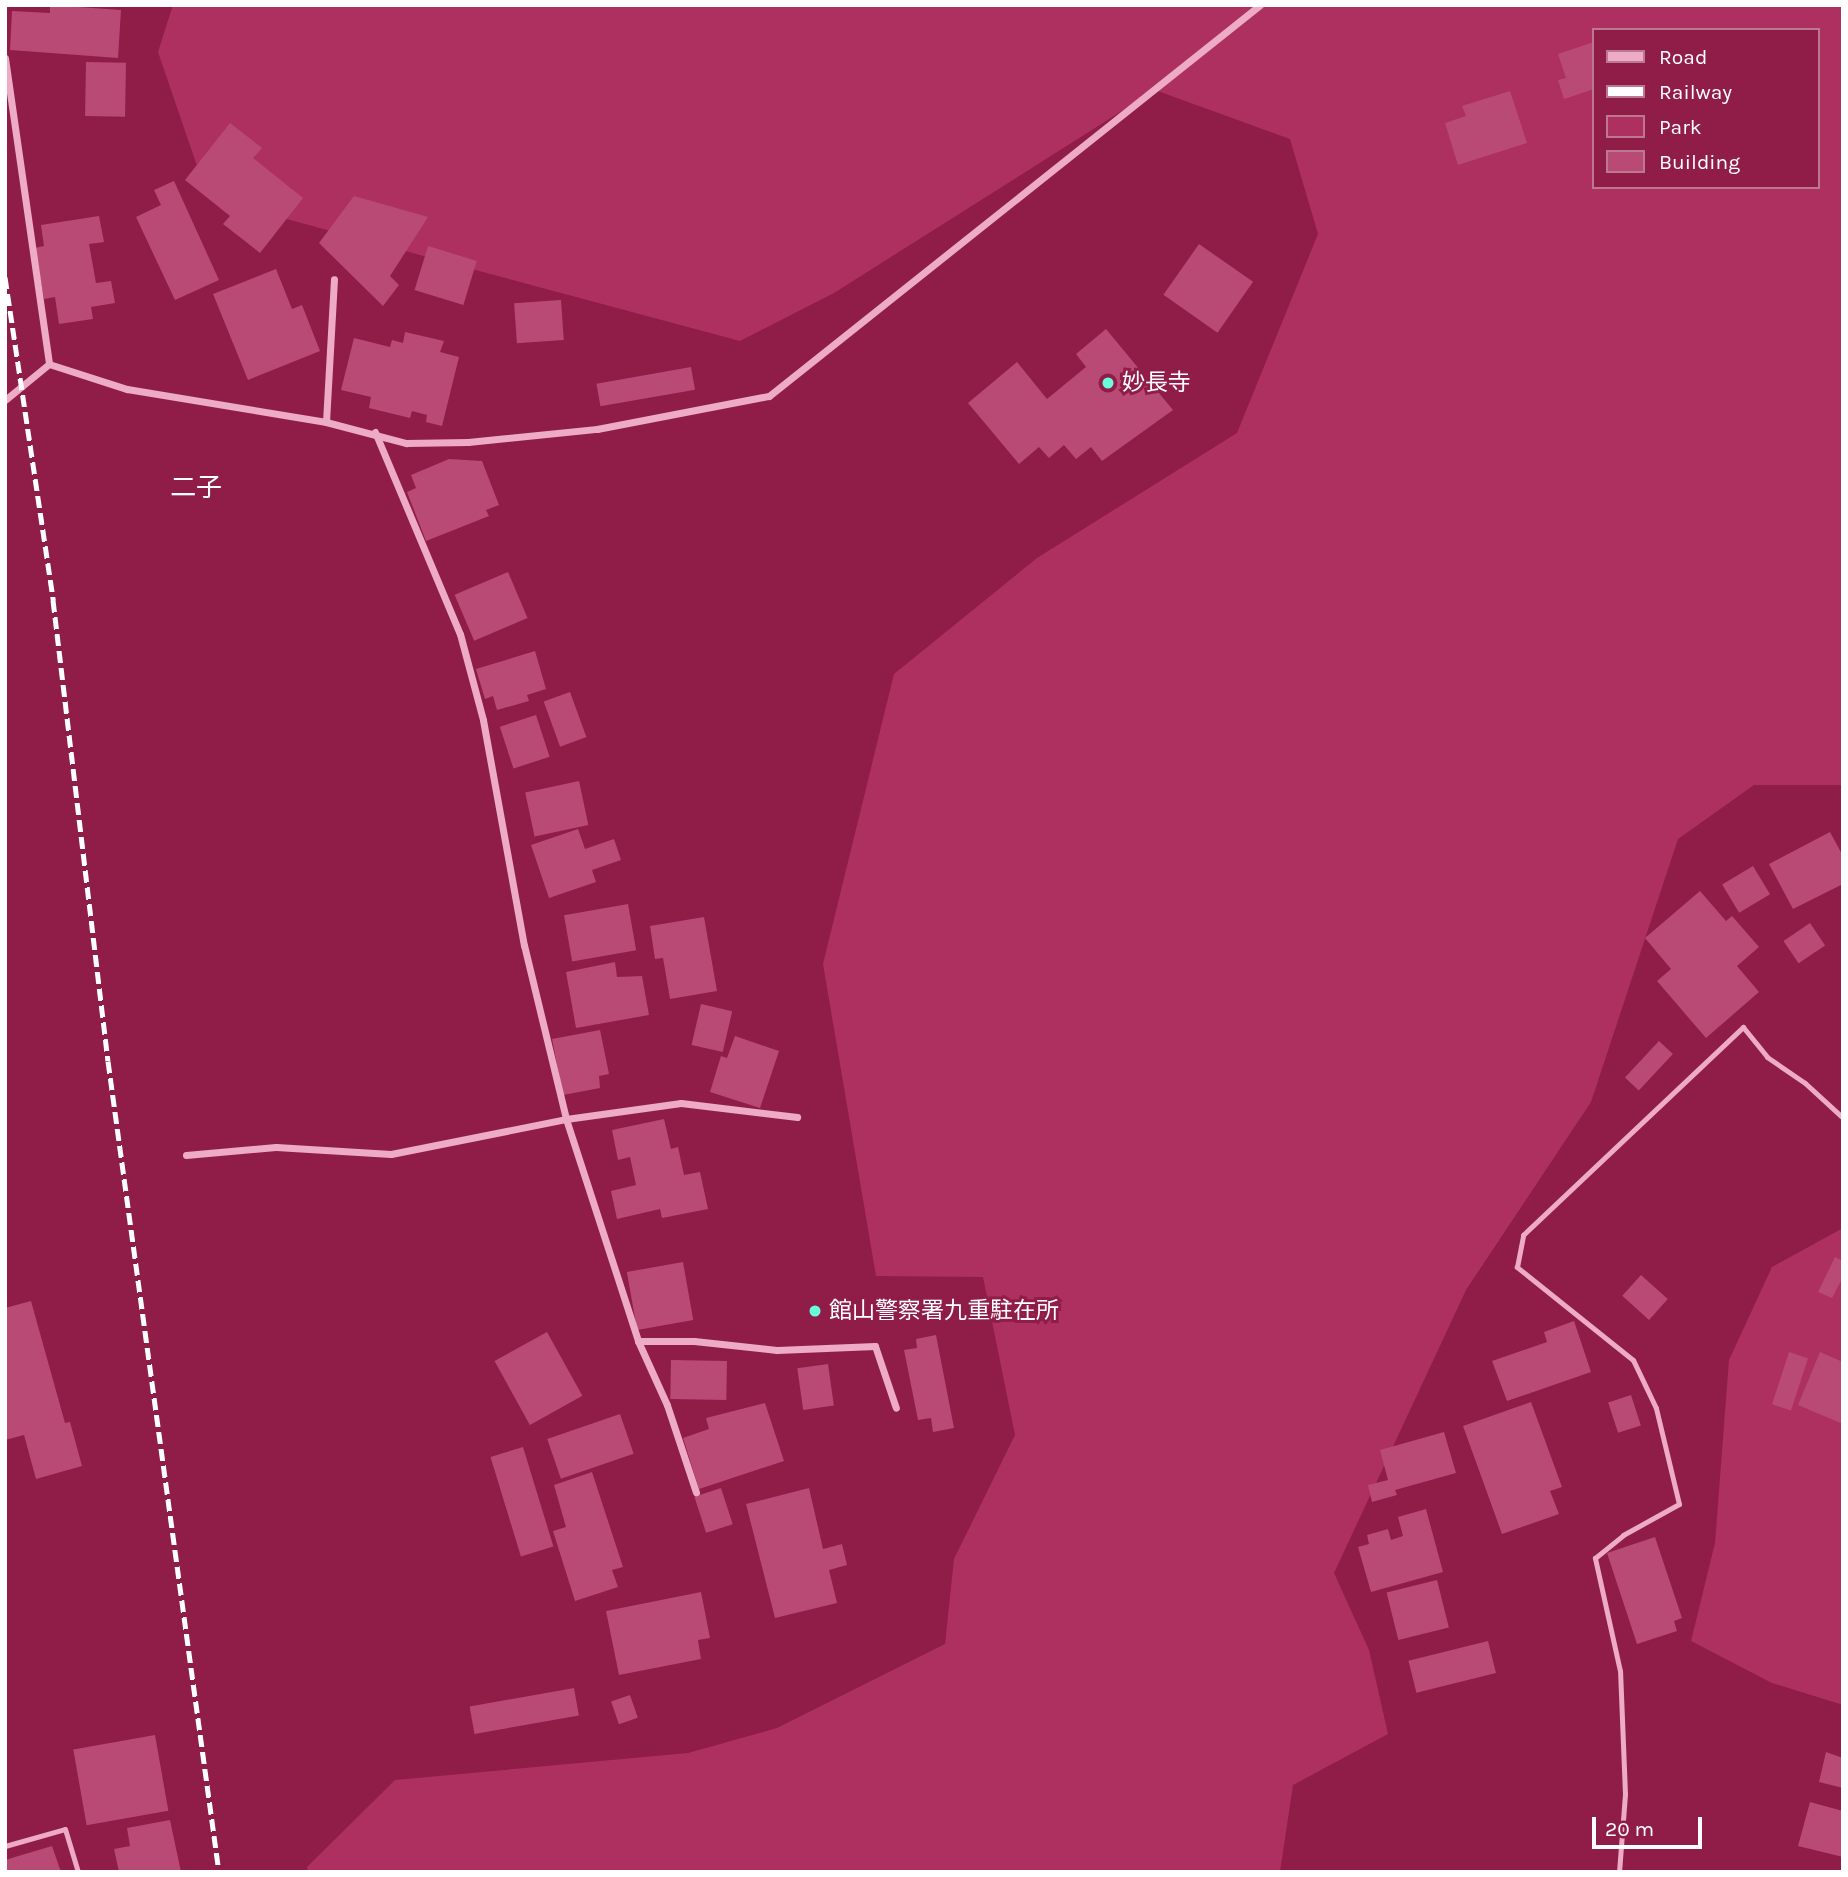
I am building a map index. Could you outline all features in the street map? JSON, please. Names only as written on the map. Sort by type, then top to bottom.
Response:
[{"type":"street","points":[[49,364],[127,389],[326,422],[375,432],[406,443],[468,442],[597,429],[769,396],[1260,5]]},
{"type":"street","points":[[5,58],[49,364]]},
{"type":"street","points":[[326,422],[334,279]]},
{"type":"street","points":[[5,400],[49,364]]},
{"type":"street","points":[[375,432],[460,634],[483,720],[524,945],[566,1119],[638,1341],[667,1405],[696,1492]]},
{"type":"street","points":[[186,1155],[276,1147],[391,1154],[566,1119],[681,1103],[796,1117]]},
{"type":"street","points":[[638,1341],[694,1340],[777,1350],[875,1346],[896,1408]]},
{"type":"lane","points":[[1619,1872],[1625,1794],[1620,1671],[1595,1558],[1623,1535],[1679,1504],[1656,1408],[1633,1360],[1517,1267],[1523,1235],[1743,1027],[1767,1057],[1805,1083],[1843,1118]]},
{"type":"lane","points":[[5,1846],[65,1829],[78,1872]]},
{"type":"green space","points":[[173,5],[1843,5],[1843,785],[1754,785],[1678,839],[1591,1102],[1466,1290],[1334,1573],[1369,1650],[1388,1734],[1293,1785],[1280,1872],[308,1872],[307,1867],[395,1780],[688,1753],[777,1728],[945,1644],[954,1559],[1015,1435],[983,1277],[876,1276],[823,964],[894,674],[1037,558],[1237,433],[1318,234],[1290,139],[1155,90],[834,293],[740,341],[208,198],[158,52]]},
{"type":"green space","points":[[1843,1228],[1843,1705],[1772,1683],[1691,1641],[1715,1543],[1729,1360],[1772,1267]]},
{"type":"building","points":[[50,5],[121,10],[118,58],[10,50],[12,11],[50,13]]},
{"type":"building","points":[[1592,43],[1592,90],[1564,99],[1558,80],[1566,78],[1558,54]]},
{"type":"building","points":[[86,62],[126,63],[125,117],[85,116]]},
{"type":"building","points":[[1510,91],[1527,143],[1458,165],[1445,123],[1466,116],[1462,106]]},
{"type":"building","points":[[230,123],[262,148],[253,158],[303,198],[260,253],[223,224],[230,216],[185,180]]},
{"type":"building","points":[[174,181],[219,280],[175,300],[136,217],[161,205],[154,190]]},
{"type":"building","points":[[354,196],[428,217],[390,276],[399,285],[383,306],[319,243]]},
{"type":"building","points":[[99,216],[104,242],[89,244],[96,283],[111,281],[115,303],[91,307],[93,319],[59,324],[55,297],[44,299],[35,248],[44,246],[41,225]]},
{"type":"building","points":[[1199,244],[1253,282],[1218,333],[1163,295]]},
{"type":"building","points":[[428,246],[477,261],[463,305],[415,290]]},
{"type":"building","points":[[276,269],[292,309],[302,305],[320,351],[248,380],[213,294]]},
{"type":"building","points":[[561,300],[564,340],[517,343],[514,303]]},
{"type":"building","name":"妙長寺","points":[[1106,329],[1173,410],[1102,461],[1091,447],[1076,459],[1064,445],[1049,458],[1039,447],[1019,464],[968,403],[1017,362],[1047,399],[1086,367],[1076,354]]},
{"type":"building","points":[[405,332],[444,341],[440,352],[459,357],[442,426],[426,422],[427,415],[412,411],[410,418],[369,408],[371,397],[341,390],[354,338],[390,347],[392,340],[403,343]]},
{"type":"building","points":[[691,367],[695,390],[600,406],[596,384]]},
{"type":"building","points":[[449,459],[482,461],[499,505],[486,510],[489,516],[426,541],[407,492],[416,488],[411,475]]},
{"type":"building","points":[[508,572],[528,618],[474,641],[455,595]]},
{"type":"building","points":[[535,651],[546,689],[527,695],[529,701],[497,710],[493,696],[485,699],[476,669]]},
{"type":"building","points":[[570,692],[586,737],[560,747],[544,702]]},
{"type":"building","points":[[536,715],[550,757],[513,769],[500,727]]},
{"type":"building","points":[[579,781],[588,825],[535,836],[525,792]]},
{"type":"building","points":[[578,829],[585,849],[614,839],[621,860],[592,870],[596,882],[549,898],[531,845]]},
{"type":"building","points":[[1830,832],[1843,856],[1843,884],[1793,909],[1769,864]]},
{"type":"building","points":[[1753,866],[1770,894],[1739,913],[1722,885]]},
{"type":"building","points":[[1700,891],[1726,921],[1732,916],[1759,947],[1737,966],[1759,992],[1706,1038],[1657,981],[1671,969],[1645,938]]},
{"type":"building","points":[[628,904],[636,950],[572,962],[564,915]]},
{"type":"building","points":[[704,917],[717,991],[670,999],[663,958],[655,959],[650,926]]},
{"type":"building","points":[[1810,923],[1825,945],[1799,963],[1783,941]]},
{"type":"building","points":[[615,962],[617,977],[642,976],[649,1015],[576,1028],[566,972]]},
{"type":"building","points":[[701,1004],[732,1011],[723,1052],[692,1045]]},
{"type":"building","points":[[600,1030],[609,1074],[599,1076],[600,1088],[563,1095],[552,1039]]},
{"type":"building","points":[[735,1036],[779,1051],[760,1108],[710,1092],[721,1056],[727,1058]]},
{"type":"building","points":[[1659,1041],[1673,1054],[1639,1091],[1625,1078]]},
{"type":"building","points":[[664,1119],[671,1149],[678,1147],[684,1175],[700,1172],[708,1209],[662,1218],[660,1209],[617,1219],[611,1191],[636,1185],[630,1157],[618,1160],[612,1130]]},
{"type":"building","points":[[1835,1257],[1843,1261],[1843,1277],[1832,1298],[1818,1292]]},
{"type":"building","points":[[683,1262],[693,1320],[637,1330],[627,1272]]},
{"type":"building","points":[[1641,1275],[1668,1299],[1649,1320],[1622,1296]]},
{"type":"building","points":[[31,1301],[65,1423],[70,1422],[82,1466],[36,1479],[24,1435],[5,1440],[5,1308]]},
{"type":"building","points":[[1574,1321],[1591,1372],[1507,1401],[1492,1361],[1547,1342],[1544,1332]]},
{"type":"building","points":[[547,1332],[582,1396],[530,1425],[495,1361]]},
{"type":"building","points":[[936,1335],[954,1428],[933,1432],[931,1418],[918,1420],[904,1350],[917,1348],[916,1339]]},
{"type":"building","points":[[1789,1352],[1808,1358],[1791,1410],[1772,1404]]},
{"type":"building","points":[[1820,1352],[1843,1362],[1843,1424],[1798,1405]]},
{"type":"building","points":[[671,1360],[727,1361],[726,1400],[670,1399]]},
{"type":"building","points":[[828,1364],[834,1406],[803,1410],[797,1368]]},
{"type":"building","points":[[1631,1395],[1641,1425],[1618,1433],[1608,1402]]},
{"type":"building","points":[[1531,1402],[1562,1487],[1550,1491],[1559,1514],[1502,1534],[1463,1426]]},
{"type":"building","points":[[765,1403],[784,1461],[699,1489],[683,1438],[709,1429],[706,1418]]},
{"type":"building","points":[[620,1414],[634,1454],[561,1479],[547,1439]]},
{"type":"building","points":[[1444,1432],[1456,1473],[1395,1490],[1397,1495],[1372,1502],[1368,1485],[1388,1480],[1380,1450]]},
{"type":"building","points":[[523,1447],[553,1546],[521,1556],[490,1457]]},
{"type":"building","points":[[592,1472],[623,1567],[612,1570],[618,1587],[575,1601],[553,1531],[566,1527],[554,1485]]},
{"type":"building","points":[[721,1488],[733,1524],[706,1533],[694,1497]]},
{"type":"building","points":[[809,1488],[823,1549],[842,1544],[847,1565],[829,1570],[837,1603],[775,1618],[746,1504]]},
{"type":"building","points":[[1426,1509],[1443,1572],[1371,1592],[1358,1547],[1369,1544],[1367,1535],[1388,1529],[1391,1540],[1403,1536],[1398,1517]]},
{"type":"building","points":[[1655,1537],[1682,1618],[1674,1621],[1677,1631],[1637,1644],[1607,1553]]},
{"type":"building","points":[[1437,1580],[1449,1628],[1398,1640],[1387,1593]]},
{"type":"building","points":[[701,1592],[710,1638],[698,1640],[701,1659],[619,1675],[606,1611]]},
{"type":"building","points":[[1488,1641],[1496,1673],[1416,1693],[1408,1661]]},
{"type":"building","points":[[574,1688],[579,1716],[474,1734],[470,1706]]},
{"type":"building","points":[[630,1695],[638,1718],[619,1724],[611,1702]]},
{"type":"building","points":[[155,1735],[168,1811],[87,1825],[73,1749]]},
{"type":"building","points":[[1826,1752],[1843,1758],[1843,1788],[1819,1782]]},
{"type":"building","points":[[1810,1802],[1843,1811],[1843,1857],[1798,1846]]},
{"type":"building","points":[[170,1820],[181,1872],[119,1872],[114,1849],[130,1846],[127,1828]]},
{"type":"building","points":[[52,1846],[61,1872],[5,1872],[5,1860]]},
{"type":"railway","points":[[5,277],[53,600],[108,1061],[219,1872]]},
{"type":"place","name":"妙長寺","points":[[1108,383]]},
{"type":"place","name":"館山警察署九重駐在所","points":[[815,1311]]},
{"type":"district","name":"二子","points":[[196,488]]}]
